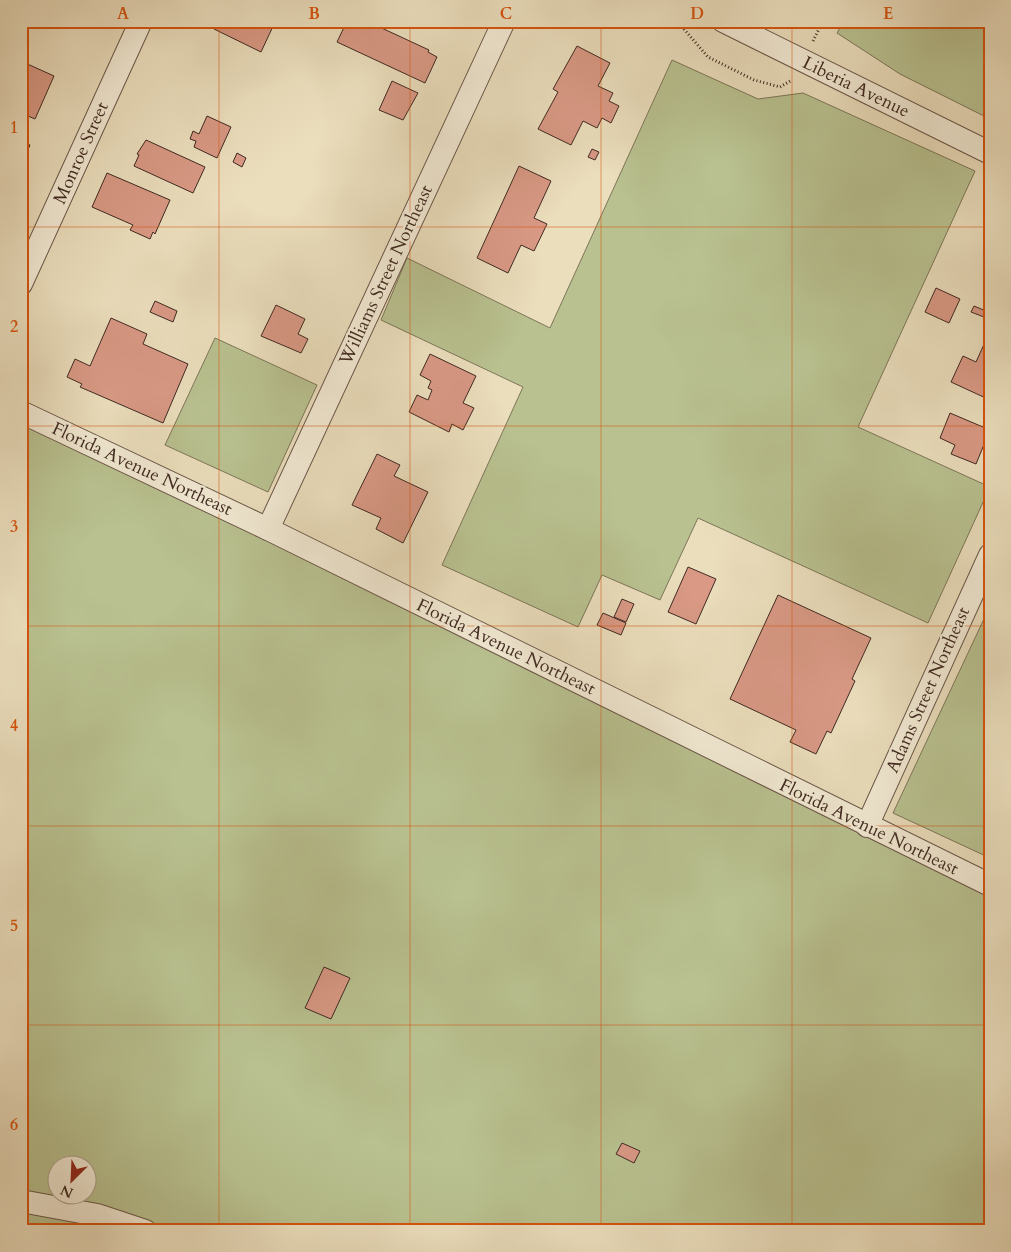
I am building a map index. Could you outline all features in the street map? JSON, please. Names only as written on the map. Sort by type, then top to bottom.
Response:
[{"type":"street","name":"Monroe Street","points":[[21,284],[141,21]]},
{"type":"street","name":"Williams Street Northeast","points":[[268,529],[504,21]]},
{"type":"street","name":"Liberia Avenue","points":[[723,21],[990,153]]},
{"type":"street","name":"Florida Avenue Northeast","points":[[21,412],[268,529],[990,886]]},
{"type":"street","name":"Adams Street Northeast","points":[[866,826],[990,555]]},
{"type":"street","points":[[21,1201],[98,1215],[145,1231]]},
{"type":"path","points":[[677,21],[708,57],[754,80],[780,87],[796,76]]},
{"type":"path","points":[[810,46],[823,21]]},
{"type":"green space","points":[[844,21],[990,21],[990,119],[900,74],[837,33]]},
{"type":"green space","points":[[672,60],[758,99],[803,93],[975,171],[858,427],[990,487],[928,623],[698,518],[660,600],[602,575],[578,627],[442,565],[523,387],[381,320],[407,258],[550,328]]},
{"type":"green space","points":[[215,338],[317,385],[268,492],[165,445]]},
{"type":"green space","points":[[21,412],[990,885],[990,1231],[21,1231]]},
{"type":"green space","points":[[990,606],[990,858],[893,813]]},
{"type":"building","points":[[217,21],[275,22],[261,52],[214,29]]},
{"type":"building","points":[[347,21],[373,24],[429,50],[428,52],[437,57],[425,83],[337,42]]},
{"type":"building","points":[[577,46],[610,63],[598,86],[613,93],[609,101],[619,106],[611,123],[602,118],[597,128],[583,121],[571,145],[538,129],[558,92],[553,89]]},
{"type":"building","points":[[23,62],[54,76],[35,119],[21,113]]},
{"type":"building","points":[[392,81],[418,93],[403,120],[379,110]]},
{"type":"building","points":[[207,116],[231,127],[217,158],[194,147],[196,141],[190,139],[193,131],[199,134]]},
{"type":"building","points":[[146,140],[205,167],[193,193],[134,166],[139,155],[137,154]]},
{"type":"building","points":[[21,141],[30,145],[21,166]]},
{"type":"building","points":[[592,149],[599,152],[595,160],[588,157]]},
{"type":"building","points":[[237,153],[246,158],[242,167],[233,162]]},
{"type":"building","points":[[519,166],[551,181],[534,218],[547,224],[534,251],[521,245],[508,273],[477,258]]},
{"type":"building","points":[[107,173],[170,200],[155,234],[153,232],[150,239],[130,230],[133,225],[92,207]]},
{"type":"building","points":[[936,288],[960,299],[949,323],[925,312]]},
{"type":"building","points":[[155,301],[177,311],[173,322],[150,312]]},
{"type":"building","points":[[276,305],[305,319],[298,334],[308,339],[301,353],[261,336]]},
{"type":"building","points":[[974,306],[986,311],[984,317],[971,312]]},
{"type":"building","points":[[111,318],[147,334],[143,344],[188,364],[163,423],[80,387],[82,384],[67,377],[75,359],[90,366]]},
{"type":"building","points":[[990,331],[990,400],[951,382],[963,356],[976,362]]},
{"type":"building","points":[[430,354],[476,376],[463,403],[474,408],[463,430],[452,424],[449,432],[409,412],[417,395],[428,400],[432,390],[428,388],[431,381],[420,375]]},
{"type":"building","points":[[950,413],[990,430],[976,464],[951,454],[955,445],[940,438]]},
{"type":"building","points":[[377,454],[400,465],[394,476],[428,492],[403,543],[376,529],[381,518],[352,505]]},
{"type":"building","points":[[688,567],[716,579],[696,624],[668,612]]},
{"type":"building","points":[[778,595],[871,638],[852,679],[855,681],[831,733],[827,731],[816,754],[790,742],[796,730],[730,699]]},
{"type":"building","points":[[622,599],[634,604],[626,622],[614,617]]},
{"type":"building","points":[[603,613],[626,623],[621,635],[597,625]]},
{"type":"building","points":[[324,967],[350,978],[331,1019],[305,1008]]},
{"type":"building","points":[[622,1143],[640,1151],[634,1163],[616,1154]]}]
